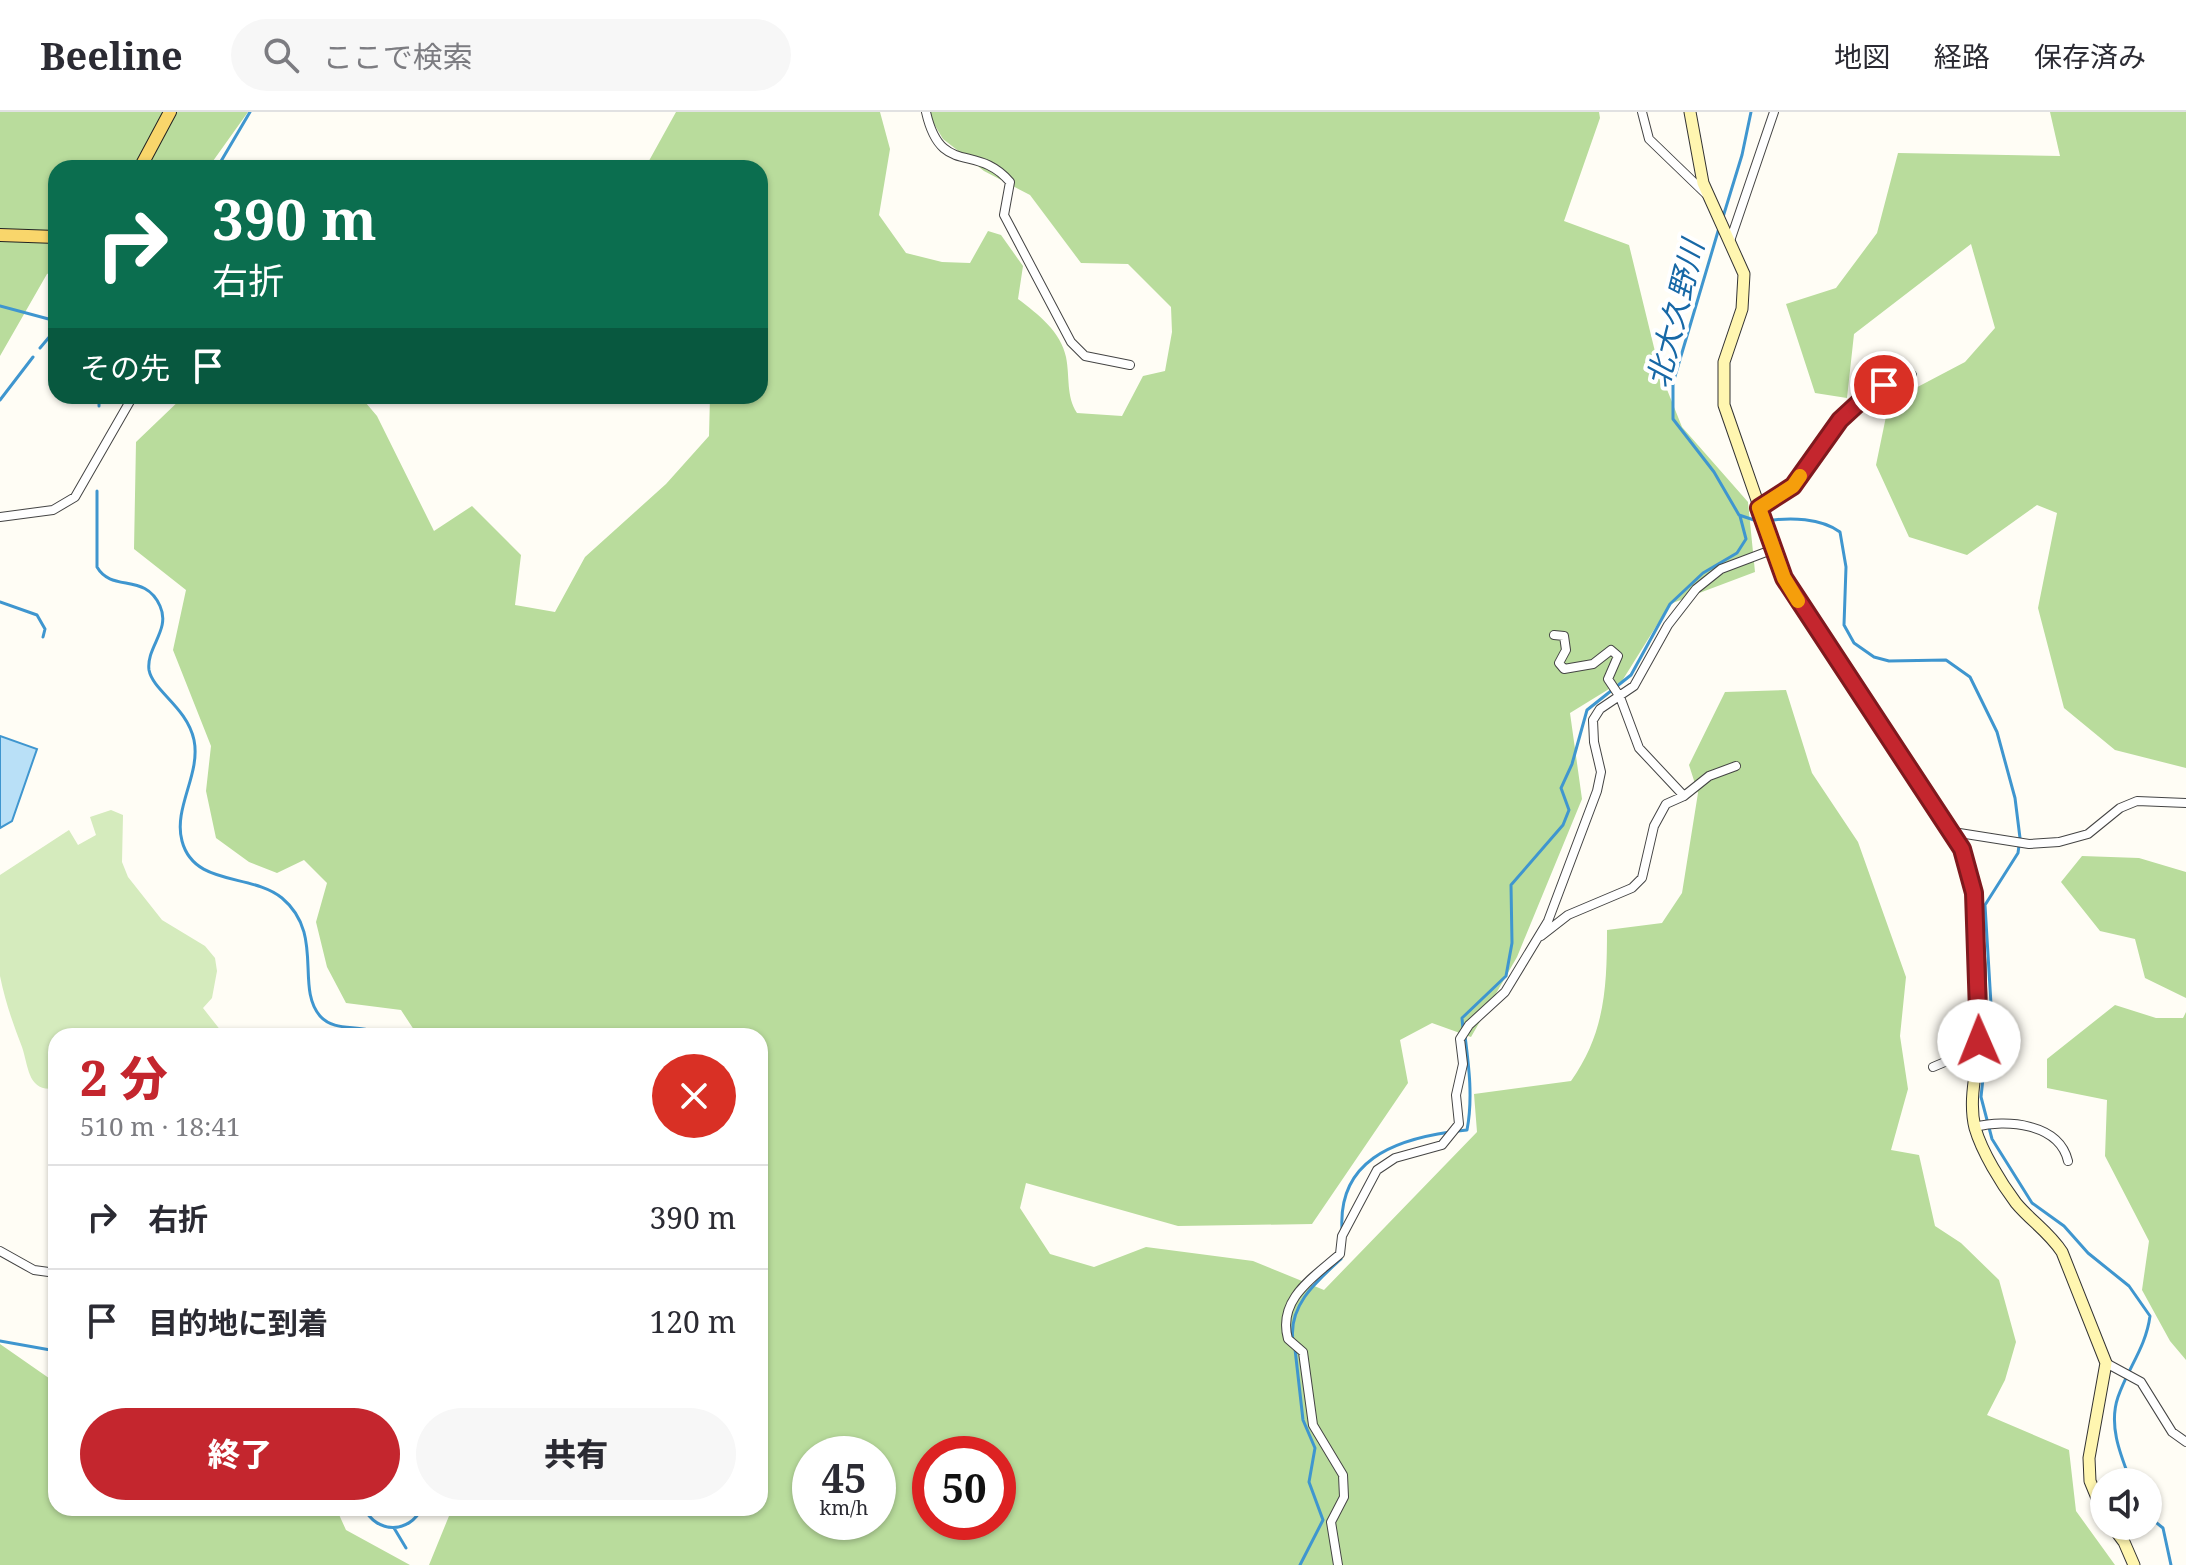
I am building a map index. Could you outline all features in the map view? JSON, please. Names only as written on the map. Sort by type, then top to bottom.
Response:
[{"type":"main road","points":[[144,160],[170,112]]},
{"type":"main road","points":[[1690,112],[1708,194],[1744,274],[1745,293],[1726,350],[1724,405],[1784,578],[1953,832],[1969,868],[1974,893],[1978,1048],[1972,1103],[1978,1126],[2016,1203],[2052,1236],[2062,1252],[2106,1363],[2089,1458],[2090,1481]]},
{"type":"main road","points":[[0,235],[48,237]]},
{"type":"main road","points":[[2122,1540],[2134,1565]]},
{"type":"street","points":[[926,112],[932,136],[945,152],[996,165],[1010,182],[1004,215],[1071,342],[1085,356],[1130,365]]},
{"type":"street","points":[[1642,112],[1649,139],[1708,194]]},
{"type":"street","points":[[1727,236],[1774,112]]},
{"type":"street","points":[[1763,518],[1793,486],[1823,440],[1866,396],[1912,375]]},
{"type":"street","points":[[0,517],[53,510],[75,497],[128,404]]},
{"type":"street","points":[[1338,1565],[1331,1522],[1344,1497],[1343,1475],[1313,1425],[1303,1352],[1288,1339],[1286,1311],[1296,1292],[1340,1254],[1342,1236],[1377,1170],[1395,1158],[1442,1145],[1455,1130],[1459,1117],[1456,1095],[1463,1064],[1460,1039],[1469,1025],[1505,992],[1548,921],[1600,782],[1593,720],[1600,709],[1634,686],[1668,625],[1696,589],[1721,569],[1774,549]]},
{"type":"street","points":[[1554,635],[1564,636],[1566,650],[1559,663],[1564,669],[1593,664],[1611,650],[1618,656],[1608,679],[1620,697],[1639,748],[1684,796]]},
{"type":"street","points":[[1536,939],[1568,915],[1632,888],[1642,878],[1654,826],[1666,804],[1684,796],[1709,776],[1736,766]]},
{"type":"street","points":[[1953,832],[2027,843],[2059,842],[2088,834],[2120,808],[2137,801],[2186,803]]},
{"type":"street","points":[[1933,1067],[1978,1048]]},
{"type":"street","points":[[1978,1126],[1995,1122],[2052,1136],[2061,1143],[2068,1161]]},
{"type":"street","points":[[0,1251],[34,1270],[48,1272]]},
{"type":"street","points":[[2106,1363],[2135,1377],[2172,1432],[2186,1442]]},
{"type":"green space","points":[[0,112],[248,112],[214,160],[48,160],[48,274],[0,356]]},
{"type":"green space","points":[[676,112],[880,112],[890,149],[879,215],[906,253],[942,262],[970,263],[988,231],[1001,235],[1023,266],[1018,299],[1048,324],[1063,348],[1070,393],[1077,413],[1122,416],[1143,376],[1165,371],[1172,332],[1171,307],[1128,264],[1081,263],[1030,195],[984,171],[943,139],[927,112],[1599,112],[1600,118],[1564,221],[1629,245],[1660,372],[1682,427],[1748,502],[1755,572],[1670,604],[1622,681],[1570,713],[1582,799],[1517,957],[1471,1037],[1432,1023],[1400,1040],[1408,1083],[1312,1224],[1178,1226],[1026,1183],[1020,1208],[1050,1254],[1094,1267],[1146,1247],[1253,1261],[1324,1290],[1477,1132],[1474,1094],[1571,1081],[1591,1045],[1602,1009],[1607,930],[1662,923],[1682,893],[1698,793],[1689,765],[1725,692],[1786,690],[1812,773],[1858,842],[1906,977],[1900,1036],[1908,1089],[1891,1150],[1919,1155],[1935,1226],[1961,1243],[1999,1280],[2016,1342],[2005,1380],[1987,1415],[2069,1450],[2076,1511],[2090,1530],[2090,1540],[2097,1540],[2115,1565],[429,1565],[449,1516],[768,1516],[768,1028],[413,1028],[401,1010],[346,1003],[327,967],[316,922],[327,883],[304,860],[277,873],[249,862],[216,838],[206,791],[211,746],[173,650],[186,590],[134,549],[136,442],[176,404],[367,404],[377,416],[434,531],[472,506],[521,555],[515,605],[555,612],[585,557],[666,484],[709,436],[710,404],[768,404],[768,160],[649,160]]},
{"type":"green space","points":[[2050,112],[2186,112],[2186,768],[2115,750],[2064,708],[2038,608],[2057,513],[2037,505],[1967,555],[1909,537],[1876,465],[1889,402],[1965,362],[1995,328],[1971,244],[1854,334],[1847,398],[1815,393],[1786,304],[1836,288],[1877,233],[1898,153],[2060,156]]},
{"type":"green space","points":[[111,810],[123,815],[122,862],[128,877],[162,920],[205,946],[215,958],[217,971],[212,998],[203,1008],[219,1028],[48,1028],[47,1089],[35,1083],[28,1071],[0,976],[0,875],[69,830],[78,845],[96,835],[90,817]]},
{"type":"green space","points":[[2082,856],[2139,858],[2186,872],[2186,998],[2145,978],[2135,939],[2100,931],[2061,882]]},
{"type":"green space","points":[[2115,1005],[2156,1018],[2183,1018],[2186,1012],[2186,1360],[2170,1341],[2142,1290],[2149,1241],[2105,1156],[2107,1100],[2047,1088],[2047,1059]]},
{"type":"green space","points":[[0,1344],[48,1377],[48,1516],[340,1516],[346,1530],[410,1565],[0,1565]]},
{"type":"water","points":[[0,736],[37,749],[12,821],[0,828]]},
{"type":"waterway","points":[[222,160],[250,112]]},
{"type":"waterway","name":"北大久野川","points":[[1723,217],[1751,112]]},
{"type":"waterway","name":"北大久野川","points":[[1719,228],[1673,383],[1673,419],[1714,472],[1739,515],[1760,522]]},
{"type":"waterway","points":[[0,306],[48,319]]},
{"type":"waterway","points":[[40,348],[48,338]]},
{"type":"waterway","points":[[0,400],[33,357]]},
{"type":"waterway","points":[[97,491],[97,567],[111,579],[146,589],[154,596],[163,615],[149,670],[157,685],[185,718],[194,740],[194,765],[180,829],[189,856],[198,866],[211,873],[270,890],[282,898],[295,912],[303,928],[313,1004],[326,1021],[350,1028]]},
{"type":"waterway","points":[[1463,1029],[1462,1018],[1506,976],[1512,943],[1511,885],[1563,825],[1569,810],[1561,788],[1572,764],[1587,710],[1631,675],[1670,604],[1703,573],[1737,553],[1746,539],[1740,516]]},
{"type":"waterway","name":"北大久野川","points":[[1767,521],[1805,520],[1840,532],[1846,567],[1844,625],[1854,643],[1874,657],[1889,661],[1946,660],[1970,677],[1997,732],[2015,798],[2020,838],[2018,853],[1985,905],[1991,1004],[1981,1097],[1992,1139],[2032,1203],[2064,1226],[2088,1253],[2129,1286],[2150,1316],[2145,1338],[2115,1408],[2115,1430],[2125,1468]]},
{"type":"waterway","points":[[0,602],[37,615],[45,629],[43,637]]},
{"type":"waterway","points":[[1458,1131],[1467,1130],[1470,1107],[1465,1036]]},
{"type":"waterway","points":[[1342,1229],[1343,1206],[1349,1186],[1374,1158],[1409,1141],[1450,1132]]},
{"type":"waterway","points":[[1293,1341],[1295,1316],[1300,1305],[1314,1285],[1341,1259]]},
{"type":"waterway","points":[[0,1341],[48,1350]]},
{"type":"waterway","points":[[1295,1349],[1303,1420],[1315,1448],[1309,1482],[1323,1520],[1300,1565]]},
{"type":"waterway","points":[[369,1516],[377,1523],[393,1528],[409,1523],[417,1516]]},
{"type":"waterway","name":"北大久野川","points":[[2162,1527],[2171,1565]]},
{"type":"waterway","points":[[394,1528],[406,1548]]},
{"type":"slow traffic","points":[[1798,601],[1784,578],[1759,508],[1793,486],[1800,476]]},
{"type":"route","points":[[1884,385],[1866,396],[1840,420],[1793,486],[1759,508],[1784,578],[1962,849],[1974,893],[1979,1041]]}]
